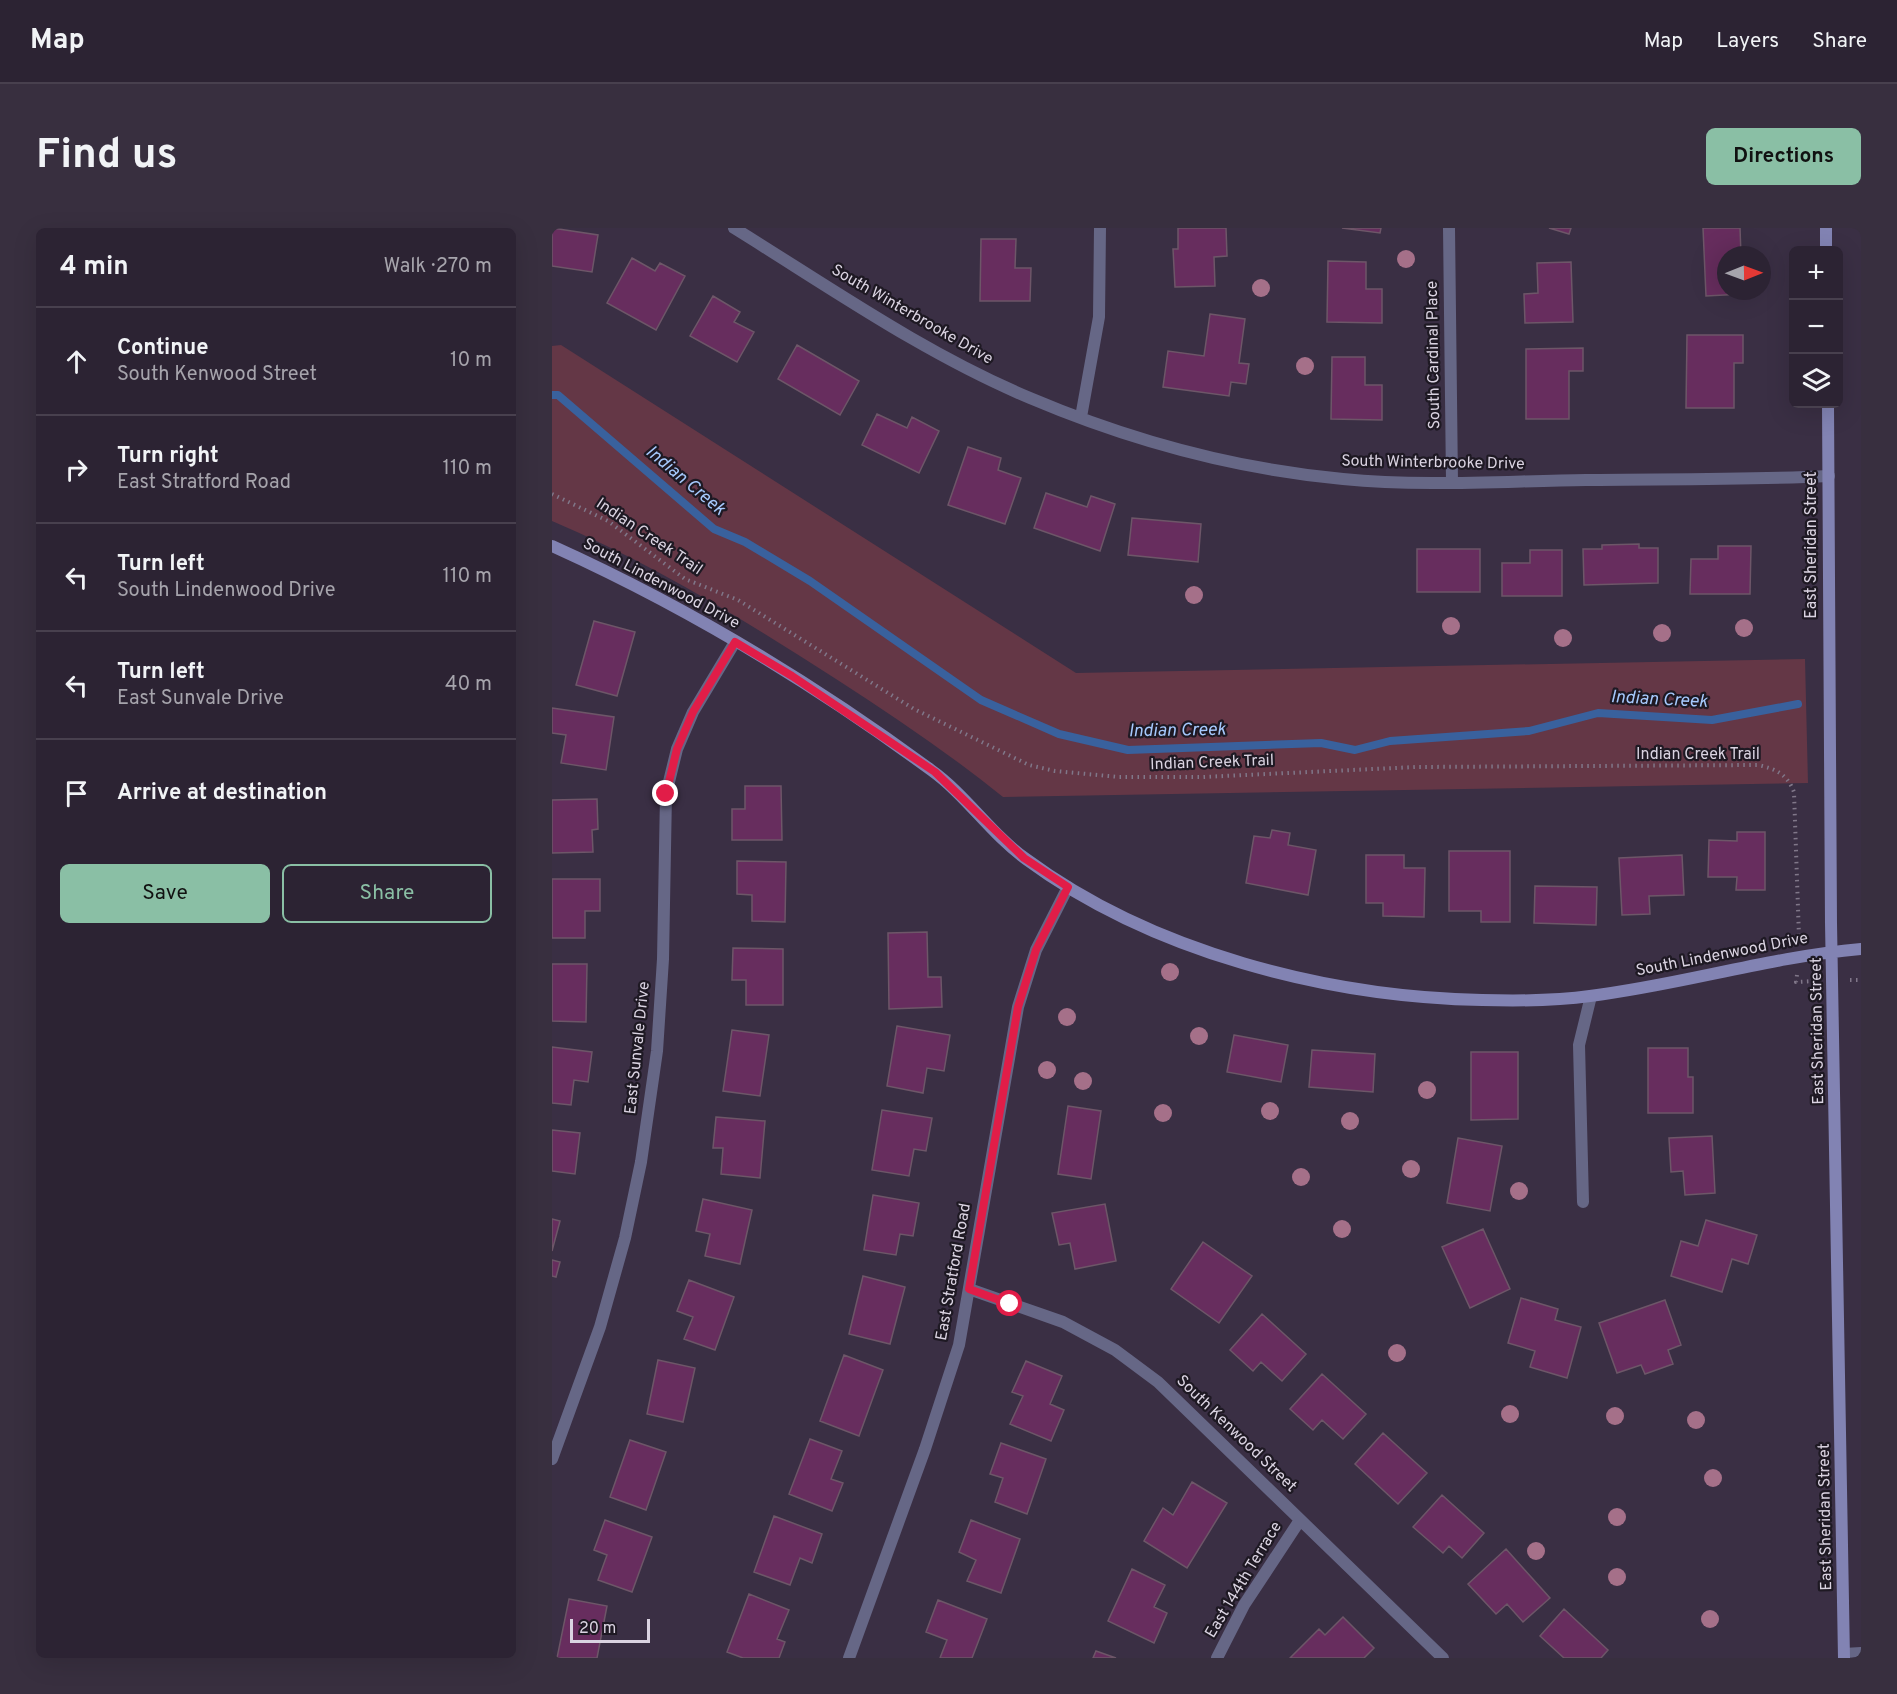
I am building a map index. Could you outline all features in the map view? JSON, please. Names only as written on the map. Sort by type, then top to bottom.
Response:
[{"type":"street","name":"South Winterbrooke Drive","points":[[734,228],[962,366],[1030,398],[1135,437],[1208,456],[1297,473],[1389,482],[1829,476]]},
{"type":"street","points":[[1081,417],[1099,317],[1100,228]]},
{"type":"street","name":"South Cardinal Place","points":[[1449,228],[1452,482]]},
{"type":"street","points":[[1826,228],[1826,246]]},
{"type":"street","name":"East Sheridan Street","points":[[1828,408],[1827,595],[1844,1655]]},
{"type":"street","name":"South Lindenwood Drive","points":[[552,546],[629,584],[792,676],[935,772],[1024,858],[1123,919],[1190,946],[1289,975],[1398,995],[1489,1000],[1591,996],[1833,951],[1861,949]]},
{"type":"street","name":"East Sunvale Drive","points":[[552,1459],[600,1328],[625,1238],[641,1162],[657,1051],[663,971],[666,794],[677,749],[693,712],[735,642]]},
{"type":"street","name":"East Stratford Road","points":[[849,1658],[928,1438],[959,1344],[1018,1007],[1036,950],[1068,887]]},
{"type":"street","points":[[1583,1202],[1579,1045],[1591,996]]},
{"type":"street","name":"South Kenwood Street","points":[[969,1289],[1064,1322],[1115,1350],[1182,1404],[1443,1658]]},
{"type":"street","name":"East 144th Terrace","points":[[1217,1658],[1244,1605],[1300,1520]]},
{"type":"lane","points":[[1844,1655],[1861,1652]]},
{"type":"path","name":"Indian Creek Trail","points":[[552,494],[608,521],[685,579],[755,610],[855,675],[914,709],[1029,765],[1046,769],[1119,777],[1203,777],[1555,765],[1610,768],[1758,765],[1773,768],[1790,781],[1794,792],[1799,934]]},
{"type":"shaded area","points":[[561,345],[1076,673],[1805,659],[1808,783],[1003,797],[900,721],[767,635],[661,574],[552,521],[552,346]]},
{"type":"building","points":[[552,228],[598,235],[592,272],[552,266]]},
{"type":"building","points":[[1178,228],[1226,228],[1227,256],[1214,257],[1215,286],[1175,287],[1173,249],[1178,249]]},
{"type":"building","points":[[1342,228],[1381,228],[1380,233]]},
{"type":"building","points":[[1549,228],[1571,228],[1569,234]]},
{"type":"building","points":[[1703,228],[1740,228],[1741,246],[1717,246],[1717,295],[1706,296]]},
{"type":"building","points":[[981,239],[1016,239],[1015,268],[1031,268],[1030,301],[980,301]]},
{"type":"building","points":[[632,258],[655,271],[660,263],[685,276],[656,330],[607,303]]},
{"type":"building","points":[[1328,261],[1366,262],[1366,289],[1382,289],[1382,323],[1327,322]]},
{"type":"building","points":[[1571,262],[1573,322],[1525,323],[1524,294],[1538,293],[1537,263]]},
{"type":"building","points":[[713,296],[740,312],[734,322],[754,332],[737,362],[690,336]]},
{"type":"building","points":[[1210,314],[1245,319],[1239,363],[1249,364],[1246,384],[1231,382],[1229,396],[1163,387],[1168,351],[1204,356]]},
{"type":"building","points":[[1687,335],[1743,335],[1743,363],[1734,363],[1734,408],[1686,408]]},
{"type":"building","points":[[797,345],[859,381],[840,415],[778,379]]},
{"type":"building","points":[[1583,348],[1583,371],[1569,371],[1569,419],[1526,419],[1526,349]]},
{"type":"building","points":[[1332,357],[1365,357],[1365,385],[1382,385],[1382,420],[1331,419]]},
{"type":"building","points":[[877,414],[907,428],[912,417],[939,431],[919,473],[862,445]]},
{"type":"building","points":[[968,447],[1001,458],[998,470],[1021,478],[1005,524],[948,505]]},
{"type":"building","points":[[1046,493],[1087,507],[1091,496],[1115,504],[1100,551],[1034,528]]},
{"type":"building","points":[[1132,518],[1201,524],[1198,562],[1128,555]]},
{"type":"building","points":[[1639,544],[1639,548],[1658,548],[1658,583],[1584,585],[1583,549],[1602,549],[1602,545]]},
{"type":"building","points":[[1718,546],[1751,546],[1750,594],[1690,594],[1691,559],[1718,559]]},
{"type":"building","points":[[1417,549],[1480,549],[1480,592],[1417,592]]},
{"type":"building","points":[[1530,550],[1562,550],[1562,596],[1502,596],[1502,563],[1530,563]]},
{"type":"building","points":[[594,621],[635,632],[617,696],[576,685]]},
{"type":"building","points":[[552,708],[614,717],[606,770],[561,763],[566,735],[552,733]]},
{"type":"building","points":[[745,786],[781,786],[782,840],[732,840],[732,809],[745,809]]},
{"type":"building","points":[[597,799],[598,829],[592,830],[593,852],[552,853],[552,800]]},
{"type":"building","points":[[1272,830],[1290,833],[1288,845],[1316,850],[1308,895],[1246,883],[1254,836],[1270,838]]},
{"type":"building","points":[[1737,832],[1765,832],[1765,890],[1736,890],[1737,877],[1708,877],[1709,840],[1737,841]]},
{"type":"building","points":[[1449,851],[1510,851],[1510,922],[1481,922],[1481,911],[1449,911]]},
{"type":"building","points":[[1366,855],[1404,855],[1404,868],[1425,868],[1424,917],[1383,916],[1383,903],[1366,903]]},
{"type":"building","points":[[1682,855],[1684,895],[1649,896],[1650,914],[1622,915],[1619,858]]},
{"type":"building","points":[[737,861],[786,862],[785,922],[752,921],[752,895],[737,894]]},
{"type":"building","points":[[552,879],[600,879],[600,911],[585,911],[585,938],[552,938]]},
{"type":"building","points":[[1535,886],[1597,887],[1596,925],[1534,923]]},
{"type":"building","points":[[927,932],[928,977],[941,977],[942,1007],[889,1009],[888,933]]},
{"type":"building","points":[[733,948],[783,949],[783,1005],[746,1005],[746,980],[732,980]]},
{"type":"building","points":[[552,964],[587,964],[586,1022],[552,1021]]},
{"type":"building","points":[[897,1026],[950,1035],[944,1071],[927,1068],[923,1093],[887,1086]]},
{"type":"building","points":[[732,1030],[769,1035],[760,1096],[723,1091]]},
{"type":"building","points":[[1234,1035],[1288,1045],[1281,1082],[1227,1072]]},
{"type":"building","points":[[552,1047],[592,1052],[588,1082],[574,1080],[571,1105],[552,1103]]},
{"type":"building","points":[[1648,1048],[1688,1048],[1688,1077],[1693,1077],[1693,1113],[1648,1113]]},
{"type":"building","points":[[1312,1050],[1375,1054],[1373,1092],[1309,1087]]},
{"type":"building","points":[[1471,1052],[1518,1052],[1518,1119],[1471,1120]]},
{"type":"building","points":[[1068,1106],[1101,1111],[1091,1179],[1058,1174]]},
{"type":"building","points":[[882,1110],[932,1118],[926,1151],[914,1149],[909,1176],[872,1170]]},
{"type":"building","points":[[716,1117],[765,1121],[760,1178],[721,1174],[723,1148],[713,1148]]},
{"type":"building","points":[[552,1130],[580,1133],[575,1174],[552,1171]]},
{"type":"building","points":[[1712,1136],[1715,1193],[1685,1195],[1683,1171],[1671,1172],[1669,1138]]},
{"type":"building","points":[[1458,1138],[1502,1146],[1490,1211],[1447,1203]]},
{"type":"building","points":[[873,1195],[919,1203],[913,1236],[900,1234],[896,1255],[864,1250]]},
{"type":"building","points":[[703,1199],[752,1210],[740,1264],[705,1256],[710,1234],[696,1231]]},
{"type":"building","points":[[1105,1204],[1116,1261],[1075,1269],[1070,1243],[1059,1245],[1052,1213]]},
{"type":"building","points":[[552,1219],[560,1221],[552,1251]]},
{"type":"building","points":[[1706,1220],[1757,1235],[1748,1264],[1732,1259],[1722,1292],[1671,1276],[1681,1241],[1698,1246]]},
{"type":"building","points":[[1483,1229],[1510,1289],[1470,1308],[1442,1247]]},
{"type":"building","points":[[1203,1242],[1252,1276],[1219,1323],[1171,1289]]},
{"type":"building","points":[[552,1260],[560,1262],[556,1277],[552,1276]]},
{"type":"building","points":[[863,1276],[905,1287],[890,1344],[849,1334]]},
{"type":"building","points":[[689,1280],[734,1297],[715,1350],[684,1339],[693,1317],[677,1311]]},
{"type":"building","points":[[1521,1298],[1558,1309],[1555,1320],[1581,1327],[1567,1378],[1530,1367],[1535,1351],[1508,1343]]},
{"type":"building","points":[[1665,1300],[1681,1345],[1668,1350],[1673,1364],[1645,1374],[1641,1365],[1617,1373],[1599,1323]]},
{"type":"building","points":[[1262,1314],[1306,1354],[1282,1381],[1261,1362],[1253,1371],[1230,1350]]},
{"type":"building","points":[[844,1355],[883,1370],[859,1436],[820,1421]]},
{"type":"building","points":[[658,1360],[695,1368],[683,1422],[647,1414]]},
{"type":"building","points":[[1026,1361],[1062,1376],[1050,1404],[1064,1410],[1051,1441],[1010,1424],[1023,1396],[1012,1392]]},
{"type":"building","points":[[1322,1374],[1366,1414],[1343,1439],[1322,1420],[1313,1430],[1290,1409]]},
{"type":"building","points":[[1383,1433],[1427,1473],[1398,1504],[1355,1464]]},
{"type":"building","points":[[810,1439],[842,1451],[831,1479],[843,1483],[832,1511],[789,1494]]},
{"type":"building","points":[[630,1440],[666,1452],[646,1510],[610,1497]]},
{"type":"building","points":[[1001,1443],[1046,1459],[1027,1514],[995,1502],[1003,1478],[990,1474]]},
{"type":"building","points":[[1192,1482],[1227,1503],[1187,1568],[1144,1541],[1163,1508],[1173,1515]]},
{"type":"building","points":[[1442,1495],[1484,1533],[1462,1558],[1449,1546],[1443,1553],[1413,1527]]},
{"type":"building","points":[[774,1516],[822,1534],[812,1563],[800,1558],[790,1585],[754,1572]]},
{"type":"building","points":[[605,1520],[652,1537],[632,1592],[598,1580],[607,1555],[594,1550]]},
{"type":"building","points":[[971,1520],[1020,1539],[1001,1593],[967,1581],[976,1560],[959,1552]]},
{"type":"building","points":[[1506,1549],[1550,1598],[1523,1622],[1507,1604],[1496,1614],[1468,1584]]},
{"type":"building","points":[[1132,1569],[1165,1585],[1154,1607],[1167,1613],[1154,1643],[1108,1621]]},
{"type":"building","points":[[749,1594],[789,1610],[777,1639],[785,1642],[779,1658],[743,1658],[727,1652]]},
{"type":"building","points":[[569,1599],[607,1606],[597,1658],[557,1658]]},
{"type":"building","points":[[938,1600],[987,1619],[972,1658],[940,1658],[947,1640],[926,1632]]},
{"type":"building","points":[[1564,1609],[1608,1650],[1601,1658],[1564,1658],[1540,1636]]},
{"type":"building","points":[[1343,1617],[1374,1648],[1364,1658],[1290,1658],[1319,1629],[1325,1635]]},
{"type":"building","points":[[1096,1651],[1116,1658],[1093,1658]]},
{"type":"waterway","name":"Indian Creek","points":[[552,395],[558,395],[714,529],[745,542],[810,581],[981,700],[1059,734],[1128,750],[1321,743],[1355,750],[1390,741],[1529,731],[1598,713],[1712,720],[1798,704]]},
{"type":"route","points":[[666,794],[677,749],[693,712],[735,642],[792,676],[935,772],[1024,858],[1068,887],[1036,950],[1018,1007],[969,1289],[1010,1304]]}]
